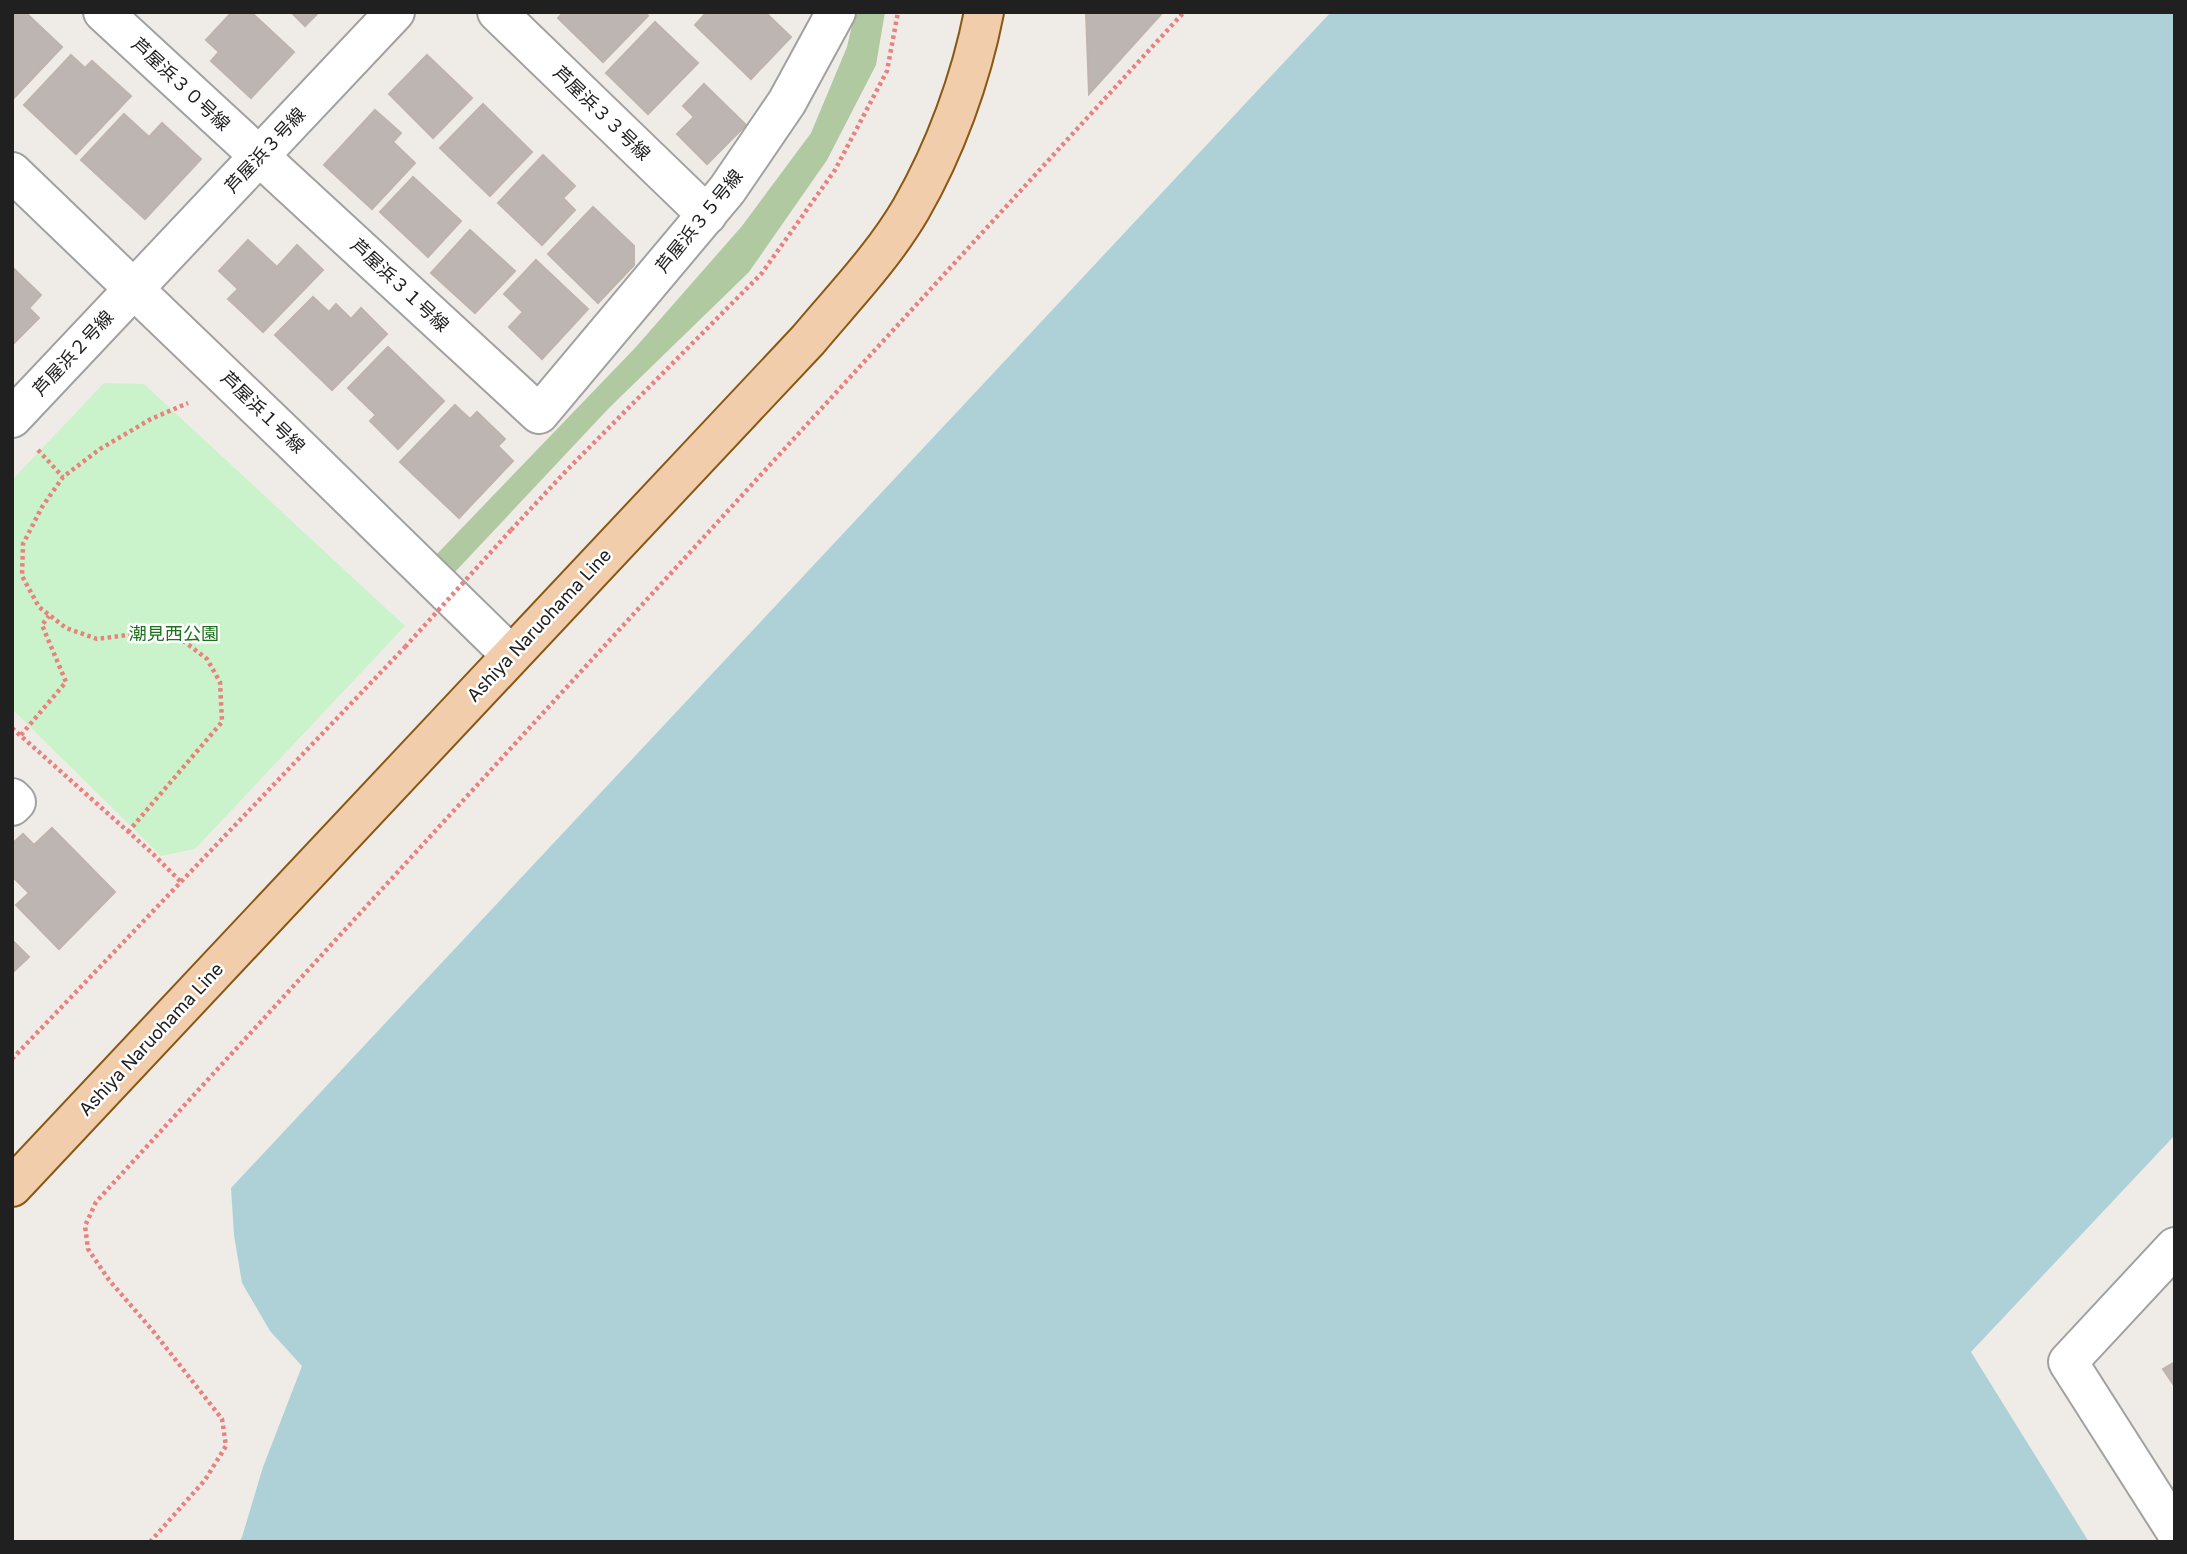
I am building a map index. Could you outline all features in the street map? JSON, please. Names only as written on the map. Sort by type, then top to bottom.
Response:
[{"type":"main road","name":"Ashiya Naruohama Line","points":[[12,1187],[808,340],[881,253],[911,209],[957,107],[977,49],[984,12]]},
{"type":"street","name":"芦屋浜３０号線","points":[[103,12],[260,156]]},
{"type":"street","name":"芦屋浜３号線","points":[[135,288],[395,12]]},
{"type":"street","name":"芦屋浜３３号線","points":[[498,12],[707,215]]},
{"type":"street","name":"芦屋浜３５号線","points":[[539,415],[727,190],[787,102],[836,12]]},
{"type":"street","name":"芦屋浜３１号線","points":[[260,156],[539,415]]},
{"type":"street","name":"芦屋浜１号線","points":[[12,172],[135,288],[511,655]]},
{"type":"street","name":"芦屋浜２号線","points":[[12,418],[135,288]]},
{"type":"street","points":[[12,798],[16,802],[12,806]]},
{"type":"street","points":[[2175,1247],[2068,1362],[2175,1530]]},
{"type":"path","points":[[12,1059],[182,883],[567,470],[762,273],[835,170],[887,71],[898,12]]},
{"type":"path","points":[[150,1542],[205,1480],[226,1446],[222,1419],[109,1280],[88,1249],[85,1226],[96,1202],[1184,12]]},
{"type":"path","points":[[128,832],[222,722],[220,682],[207,659],[181,639],[151,632],[97,639],[66,628],[38,607],[22,576],[23,544],[42,507],[63,477],[100,449],[150,419],[188,403]]},
{"type":"path","points":[[21,735],[66,682],[42,625],[49,616]]},
{"type":"path","points":[[12,728],[182,883]]},
{"type":"green space","points":[[855,12],[885,12],[876,65],[827,160],[749,272],[609,408],[454,573],[435,556],[635,348],[742,226],[811,133],[847,47]]},
{"type":"green space","name":"潮見西公園","points":[[104,383],[144,384],[405,626],[195,849],[161,856],[12,709],[12,480]]},
{"type":"water","points":[[1331,12],[2175,12],[2175,1135],[1971,1352],[2089,1542],[239,1542],[263,1467],[302,1366],[270,1331],[242,1283],[234,1235],[231,1188]]},
{"type":"building","points":[[12,12],[25,12],[62,47],[12,100]]},
{"type":"building","points":[[232,12],[251,12],[294,52],[251,98],[211,61],[219,52],[206,40]]},
{"type":"building","points":[[291,12],[319,12],[305,26]]},
{"type":"building","points":[[564,12],[645,12],[648,16],[603,62],[558,18]]},
{"type":"building","points":[[707,12],[765,12],[791,37],[751,79],[695,25]]},
{"type":"building","points":[[1086,12],[1163,12],[1089,94]]},
{"type":"building","points":[[655,22],[698,63],[648,114],[606,73]]},
{"type":"building","points":[[71,55],[85,68],[92,61],[131,96],[76,154],[24,105]]},
{"type":"building","points":[[427,55],[472,98],[433,138],[389,94]]},
{"type":"building","points":[[704,84],[746,125],[707,164],[677,134],[694,117],[683,106]]},
{"type":"building","points":[[483,104],[532,152],[490,196],[440,148]]},
{"type":"building","points":[[375,110],[401,133],[393,142],[415,163],[372,209],[324,165]]},
{"type":"building","points":[[124,114],[149,137],[162,123],[201,159],[145,219],[81,160]]},
{"type":"building","points":[[543,155],[575,186],[563,198],[575,210],[542,245],[498,203]]},
{"type":"building","points":[[413,177],[461,221],[428,257],[380,212]]},
{"type":"building","points":[[593,207],[634,246],[634,265],[598,303],[548,254]]},
{"type":"building","points":[[470,230],[515,271],[475,313],[431,273]]},
{"type":"building","points":[[248,240],[277,267],[297,245],[323,270],[263,332],[228,299],[238,289],[219,271]]},
{"type":"building","points":[[536,260],[588,309],[542,359],[509,327],[523,312],[504,294]]},
{"type":"building","points":[[12,267],[41,295],[29,308],[39,318],[12,345]]},
{"type":"building","points":[[313,297],[329,312],[336,304],[351,319],[361,308],[387,334],[332,390],[275,335]]},
{"type":"building","points":[[388,347],[444,401],[398,449],[370,421],[376,415],[348,388]]},
{"type":"building","points":[[455,405],[470,419],[477,412],[505,439],[498,446],[513,461],[459,518],[400,462]]},
{"type":"building","points":[[52,828],[115,892],[59,949],[16,905],[29,893],[12,876],[12,844],[23,834],[34,845]]},
{"type":"building","points":[[12,940],[29,957],[12,973]]},
{"type":"building","points":[[2175,1362],[2175,1387],[2163,1369]]}]
